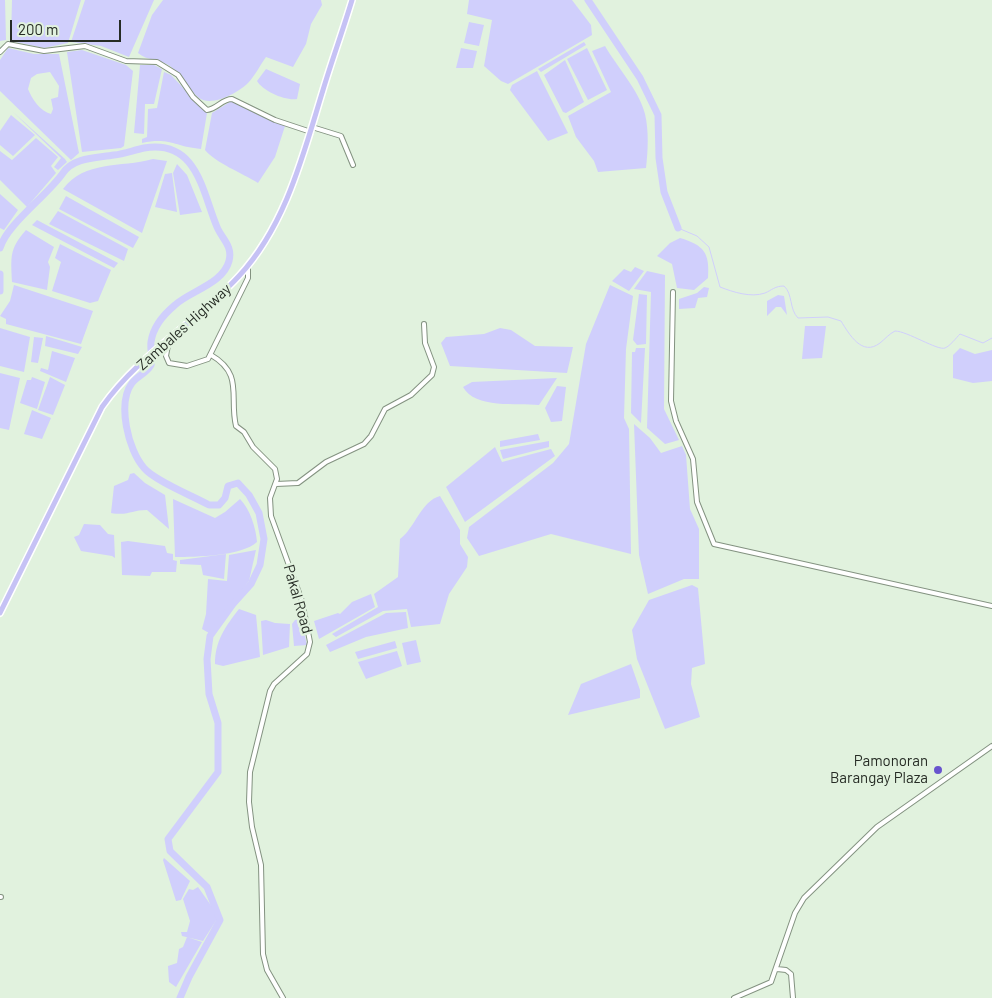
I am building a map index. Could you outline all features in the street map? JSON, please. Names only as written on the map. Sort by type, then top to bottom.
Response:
[{"type":"main road","name":"Zambales Highway","points":[[0,613],[97,414],[111,394],[141,364],[210,306],[248,265],[283,209],[311,130],[352,0]]},
{"type":"street","points":[[0,52],[8,44],[44,51],[78,46],[92,48],[126,61],[157,62],[178,75],[193,97],[207,110],[213,109],[227,99],[232,99],[275,120],[341,136],[353,164]]},
{"type":"street","points":[[169,340],[166,359],[174,365],[196,365],[204,362],[211,355],[248,278],[248,265]]},
{"type":"street","points":[[673,292],[672,412],[693,458],[697,502],[714,544],[992,606]]},
{"type":"street","points":[[211,355],[226,365],[231,376],[234,389],[236,426],[244,432],[253,447],[274,466],[276,484],[298,483],[326,462],[364,444],[371,436],[385,409],[411,395],[432,375],[434,367],[425,343],[424,324]]},
{"type":"street","name":"Pakal Road","points":[[276,484],[270,498],[271,516],[302,601],[310,642],[307,654],[274,684],[270,691],[250,772],[249,802],[252,828],[261,865],[263,954],[267,970],[283,998]]},
{"type":"street","points":[[734,998],[768,985],[777,969],[795,913],[804,898],[832,869],[877,827],[992,746]]},
{"type":"street","points":[[777,969],[786,970],[791,974],[793,998]]},
{"type":"water","points":[[0,0],[5,0],[6,40],[0,41]]},
{"type":"water","points":[[12,0],[81,0],[68,43],[44,48],[11,41]]},
{"type":"water","points":[[85,0],[154,0],[129,57],[101,46],[71,42]]},
{"type":"water","points":[[163,0],[321,0],[322,5],[311,24],[306,44],[293,67],[266,57],[244,87],[225,98],[211,101],[199,98],[170,66],[138,53],[152,15]]},
{"type":"water","points":[[469,0],[572,0],[591,25],[592,35],[508,84],[501,81],[484,66],[492,20],[467,14]]},
{"type":"water","points":[[469,22],[484,25],[479,46],[464,43]]},
{"type":"water","points":[[584,42],[586,45],[541,72],[538,69]]},
{"type":"water","points":[[605,46],[633,87],[642,105],[648,134],[646,168],[598,172],[594,161],[576,137],[568,116],[611,92],[592,51]]},
{"type":"water","points":[[8,48],[34,54],[59,54],[79,153],[71,160],[0,91],[0,60]],"holes":[[[50,72],[59,86],[58,97],[51,99],[53,109],[51,114],[37,104],[28,89],[31,78],[37,74]]]},
{"type":"water","points":[[461,48],[477,51],[473,68],[456,68]]},
{"type":"water","points":[[587,48],[607,90],[588,100],[567,59]]},
{"type":"water","points":[[82,50],[126,65],[133,71],[124,146],[121,148],[82,152],[67,52]]},
{"type":"water","points":[[565,60],[584,102],[566,113],[563,112],[544,75]]},
{"type":"water","points":[[140,65],[154,65],[162,69],[154,104],[145,104],[144,134],[134,133]]},
{"type":"water","points":[[266,69],[300,84],[297,99],[281,97],[269,92],[260,85],[257,81]]},
{"type":"water","points":[[537,71],[568,133],[548,141],[510,90],[512,85]]},
{"type":"water","points":[[164,72],[171,75],[207,113],[201,149],[159,141],[142,143],[142,139],[147,137],[148,109],[157,108]]},
{"type":"water","points":[[233,100],[285,126],[275,157],[258,183],[222,164],[205,150],[212,113]]},
{"type":"water","points":[[12,111],[67,162],[58,170],[54,167],[61,158]]},
{"type":"water","points":[[11,115],[35,135],[13,156],[0,145],[0,131]]},
{"type":"water","points":[[36,138],[58,157],[51,166],[56,173],[27,207],[0,180],[0,151],[12,160]]},
{"type":"water","points":[[153,159],[167,161],[142,233],[63,189],[82,173],[92,169]]},
{"type":"water","points":[[177,164],[187,175],[202,212],[180,215],[173,173]]},
{"type":"water","points":[[172,173],[177,212],[155,207],[165,174]]},
{"type":"water","points":[[0,194],[18,210],[4,230],[0,228]]},
{"type":"water","points":[[66,196],[139,237],[133,248],[59,209]]},
{"type":"water","points":[[58,211],[128,249],[124,261],[49,224]]},
{"type":"water","points":[[37,220],[118,263],[114,268],[32,225]]},
{"type":"water","points":[[26,230],[54,247],[48,262],[50,267],[47,290],[12,282],[12,254],[16,243]]},
{"type":"water","points":[[680,238],[700,247],[704,251],[708,262],[708,278],[694,290],[677,288],[672,264],[657,256],[670,243]]},
{"type":"water","points":[[60,244],[111,270],[98,301],[90,303],[52,291],[61,262],[55,258]]},
{"type":"water","points":[[635,267],[644,271],[629,291],[612,281],[624,269],[631,272]]},
{"type":"water","points":[[647,271],[665,275],[664,409],[679,440],[665,444],[647,428],[651,292],[634,289]]},
{"type":"water","points":[[14,285],[93,311],[81,344],[6,324],[6,319],[0,316],[10,301]]},
{"type":"water","points":[[610,285],[633,296],[626,349],[624,418],[629,429],[631,554],[551,534],[479,556],[467,538],[469,527],[553,463],[569,444],[586,344]]},
{"type":"water","points":[[704,287],[709,288],[707,297],[698,298],[695,308],[679,309],[679,299],[697,293]]},
{"type":"water","points":[[639,294],[647,295],[646,344],[637,345],[633,340]]},
{"type":"water","points":[[778,295],[784,296],[787,315],[781,307],[776,307],[767,316],[767,301]]},
{"type":"water","points":[[805,326],[826,326],[822,358],[802,359]]},
{"type":"water","points":[[0,328],[30,337],[24,372],[0,366]]},
{"type":"water","points":[[500,328],[511,330],[535,346],[573,347],[567,373],[450,366],[441,343],[446,337],[484,334]]},
{"type":"water","points":[[46,336],[82,347],[78,354],[45,346]]},
{"type":"water","points":[[34,337],[43,338],[38,363],[31,362]]},
{"type":"water","points":[[636,348],[645,348],[641,423],[631,413],[632,352],[635,352]]},
{"type":"water","points":[[960,348],[975,354],[992,350],[992,381],[973,383],[953,378],[953,355]]},
{"type":"water","points":[[52,351],[75,358],[66,382],[40,371],[41,368],[48,370]]},
{"type":"water","points":[[0,373],[20,378],[9,430],[0,428]]},
{"type":"water","points":[[32,377],[45,382],[37,409],[20,403],[27,380],[31,380]]},
{"type":"water","points":[[50,377],[65,385],[53,415],[38,410]]},
{"type":"water","points":[[557,378],[539,405],[487,402],[469,394],[463,387],[472,382]]},
{"type":"water","points":[[557,386],[566,387],[562,421],[551,422],[545,408]]},
{"type":"water","points":[[32,410],[51,418],[42,439],[24,434]]},
{"type":"water","points":[[634,424],[650,438],[661,453],[682,446],[686,455],[690,509],[699,529],[699,579],[684,579],[648,594],[639,555]]},
{"type":"water","points":[[538,434],[540,440],[500,447],[500,441]]},
{"type":"water","points":[[549,441],[549,447],[503,459],[500,450]]},
{"type":"water","points":[[495,447],[502,462],[551,449],[555,456],[465,522],[446,487]]},
{"type":"water","points":[[134,473],[145,483],[165,495],[169,529],[147,510],[122,514],[111,513],[114,486],[128,480],[130,474]]},
{"type":"water","points":[[440,496],[460,530],[460,544],[468,557],[467,567],[449,594],[440,624],[411,627],[407,609],[383,611],[336,637],[332,634],[378,607],[374,594],[398,577],[400,539],[428,503]]},
{"type":"water","points":[[173,499],[215,518],[240,499],[252,519],[257,542],[250,547],[230,553],[175,557]]},
{"type":"water","points":[[84,524],[100,525],[108,534],[114,535],[115,558],[81,551],[74,537],[79,535]]},
{"type":"water","points":[[128,541],[165,546],[167,553],[173,554],[173,560],[177,561],[176,572],[152,572],[150,576],[122,575],[121,542]]},
{"type":"water","points":[[256,550],[249,581],[209,633],[202,629],[206,614],[208,579],[227,581],[229,555]]},
{"type":"water","points":[[226,554],[224,579],[203,575],[201,565],[180,564],[180,560]]},
{"type":"water","points":[[692,585],[698,588],[705,664],[692,668],[691,684],[700,717],[665,729],[637,659],[632,630],[649,600]]},
{"type":"water","points":[[371,594],[375,607],[319,639],[314,621],[340,614],[352,602]]},
{"type":"water","points":[[239,609],[256,615],[260,657],[223,666],[215,664],[219,641],[229,622]]},
{"type":"water","points":[[406,612],[408,628],[366,637],[330,652],[326,645],[386,613]]},
{"type":"water","points":[[301,619],[307,645],[294,646],[292,624],[295,620]]},
{"type":"water","points":[[266,620],[290,624],[289,647],[263,655],[261,621]]},
{"type":"water","points":[[416,640],[421,662],[407,665],[402,643]]},
{"type":"water","points":[[395,641],[397,648],[358,659],[355,652]]},
{"type":"water","points":[[397,651],[402,666],[366,679],[358,662]]},
{"type":"water","points":[[631,664],[640,690],[640,698],[568,715],[581,684]]},
{"type":"water","points":[[164,858],[190,881],[181,900],[176,901],[163,860]]},
{"type":"water","points":[[198,887],[215,911],[217,919],[203,941],[182,936],[181,932],[187,932],[190,921],[183,899],[189,889],[193,890]]},
{"type":"water","points":[[187,937],[202,942],[176,987],[169,982],[168,966],[177,963],[179,949],[183,947]]},
{"type":"waterway","points":[[588,0],[640,78],[658,115],[659,158],[664,192],[678,228]]},
{"type":"waterway","points":[[0,248],[11,229],[73,164],[86,159],[144,148],[162,147],[176,151],[195,171],[217,227],[230,251],[226,269],[220,276],[181,300],[159,322],[151,342],[151,365],[132,383],[125,402],[126,426],[133,450],[138,460],[149,473],[209,505],[219,505],[225,498],[228,486],[238,483],[249,495],[259,513],[264,539],[260,565],[251,584],[233,604],[210,636],[207,659],[209,694],[218,723],[218,772],[168,839],[170,851],[207,887],[220,920],[189,977],[180,998]]},
{"type":"waterway","points":[[678,228],[697,236],[709,247],[720,287],[754,295],[784,286],[789,293],[793,310],[798,318],[828,317],[841,321],[852,337],[862,346],[873,347],[895,331],[941,348],[949,346],[960,334],[983,343],[992,338]]},
{"type":"waterway","points":[[0,274],[0,291]]},
{"type":"place","name":"Pamonoran Barangay Plaza","points":[[938,770]]}]
